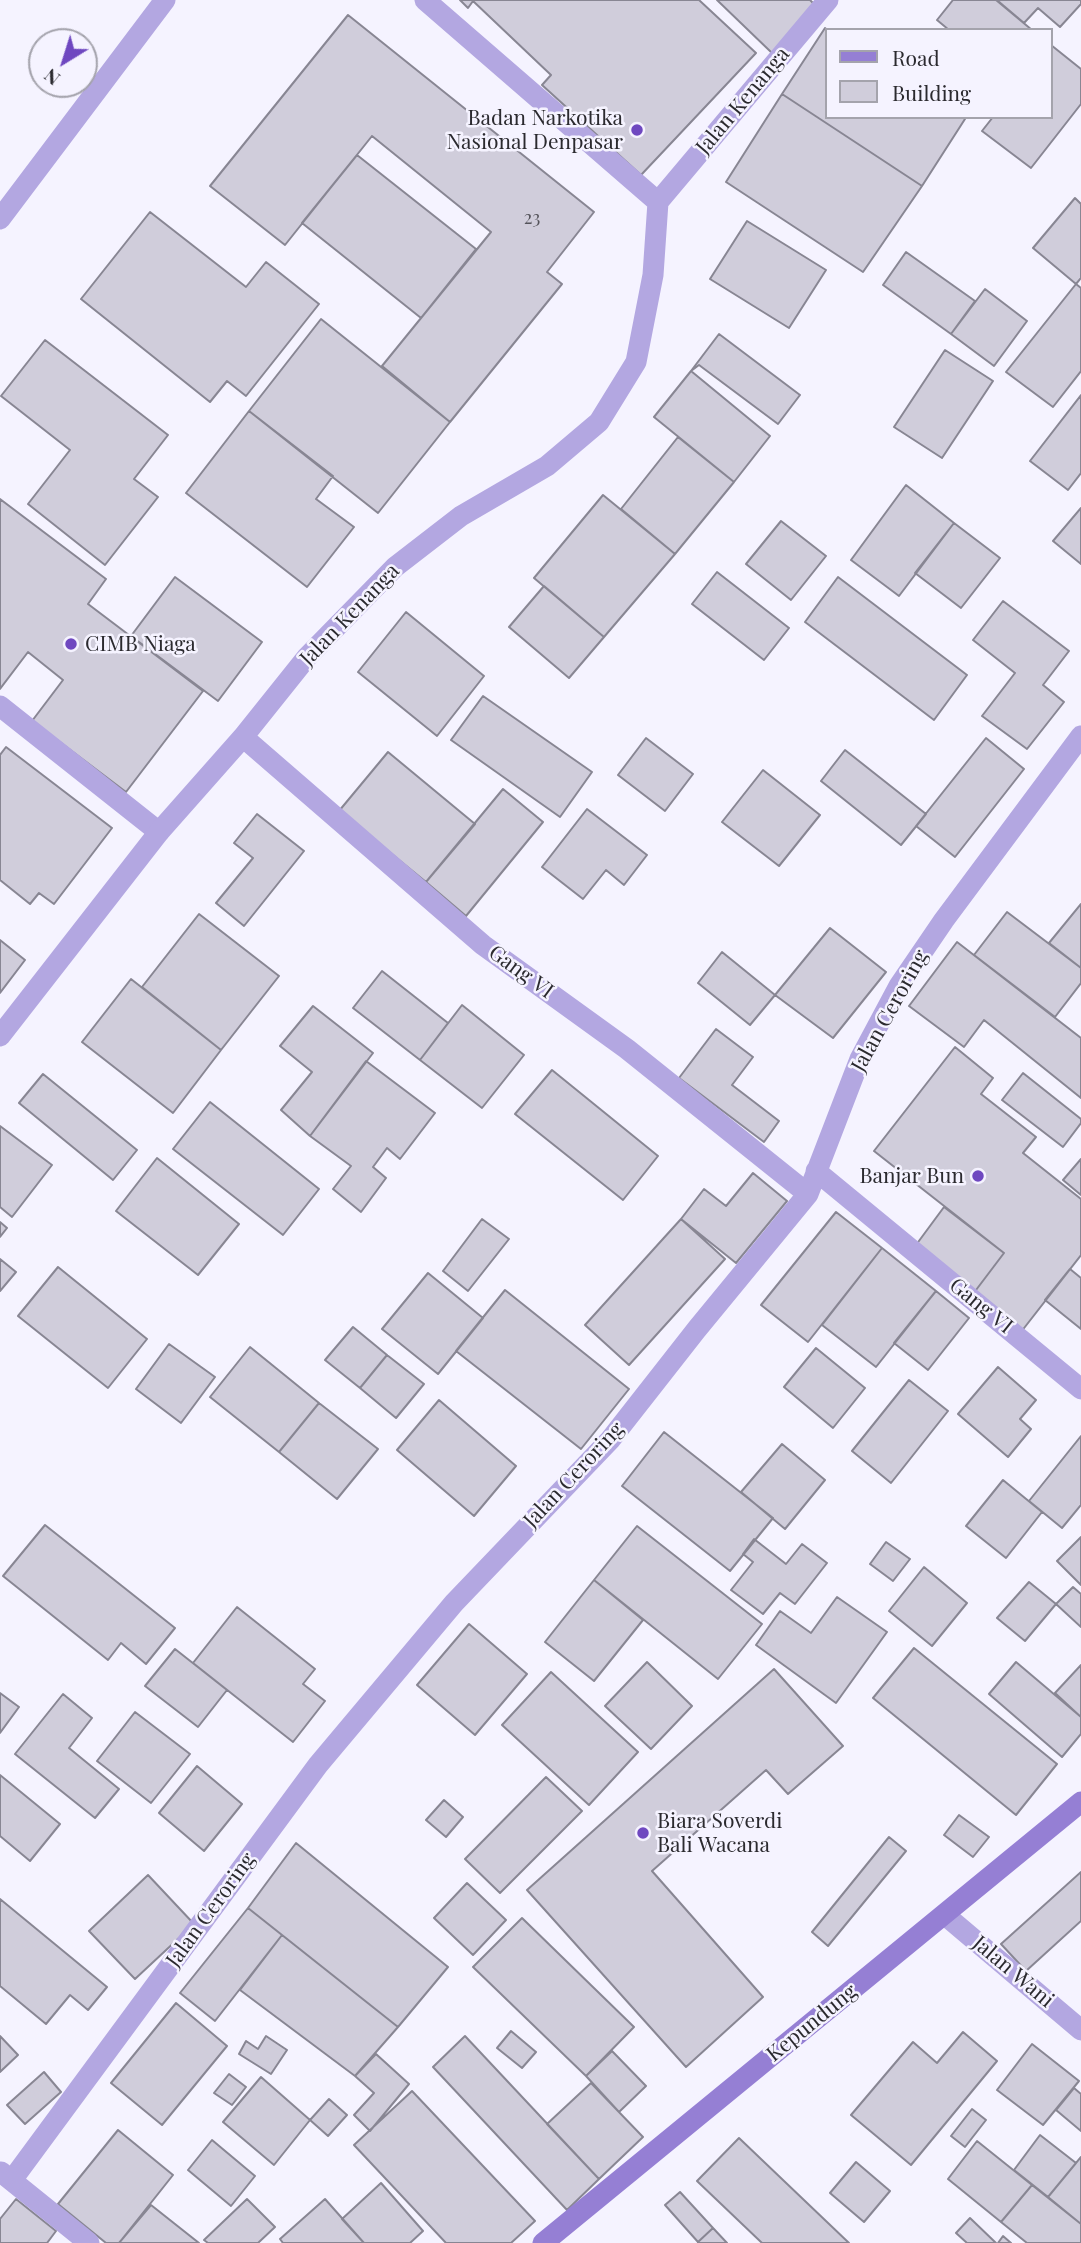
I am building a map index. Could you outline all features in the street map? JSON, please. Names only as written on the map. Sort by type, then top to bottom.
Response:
[{"type":"main road","name":"Kepundung","points":[[543,2243],[1081,1802]]},
{"type":"street","points":[[0,219],[165,0]]},
{"type":"street","points":[[425,0],[658,202]]},
{"type":"street","name":"Jalan Kenanga","points":[[0,1036],[159,832],[243,737],[307,657],[395,567],[461,516],[547,466],[599,422],[636,362],[653,275],[658,202],[828,0]]},
{"type":"street","points":[[0,706],[159,832]]},
{"type":"street","name":"Jalan Ceroring","points":[[6,2176],[318,1765],[454,1603],[610,1440],[808,1194],[860,1059],[899,986],[944,920],[1081,736]]},
{"type":"street","name":"Gang VI","points":[[243,737],[483,945],[627,1049],[808,1194]]},
{"type":"street","name":"Gang VI","points":[[816,1171],[1081,1389]]},
{"type":"street","name":"Jalan Wani","points":[[945,1914],[1081,2031]]},
{"type":"street","points":[[6,2176],[89,2243]]},
{"type":"building","name":"Badan Narkotika Nasional Denpasar","points":[[460,0],[699,0],[756,53],[641,175],[542,85],[551,75],[473,1],[468,8]]},
{"type":"building","points":[[717,0],[810,0],[816,6],[772,53]]},
{"type":"building","points":[[953,0],[996,0],[1030,28],[947,28],[937,20]]},
{"type":"building","points":[[1081,0],[1081,4],[1060,27],[1038,8],[1024,23],[998,1]]},
{"type":"building","points":[[348,15],[594,212],[547,272],[562,284],[450,422],[382,366],[491,232],[372,136],[285,245],[210,186]]},
{"type":"building","points":[[825,28],[825,119],[965,119],[922,186],[782,94]]},
{"type":"building","points":[[1053,47],[1081,69],[1081,104],[1031,168],[982,131],[991,119],[1053,119]]},
{"type":"building","points":[[782,94],[922,186],[863,272],[726,182]]},
{"type":"building","points":[[357,155],[476,249],[421,318],[302,223]]},
{"type":"building","points":[[1075,198],[1081,204],[1081,278],[1076,284],[1033,248]]},
{"type":"building","points":[[150,212],[246,287],[266,262],[319,304],[246,396],[227,381],[210,402],[81,299]]},
{"type":"building","points":[[747,221],[826,270],[789,328],[710,279]]},
{"type":"building","points":[[906,252],[975,301],[951,334],[883,285]]},
{"type":"building","points":[[1076,284],[1081,288],[1081,371],[1053,407],[1006,372]]},
{"type":"building","points":[[985,289],[1027,321],[994,366],[951,334]]},
{"type":"building","points":[[321,319],[450,422],[378,513],[249,411]]},
{"type":"building","points":[[719,334],[800,395],[778,424],[699,365],[691,371]]},
{"type":"building","points":[[45,340],[168,435],[134,479],[158,497],[105,565],[28,504],[70,450],[1,396]]},
{"type":"building","points":[[945,350],[993,381],[942,458],[894,427]]},
{"type":"building","points":[[691,371],[770,436],[734,482],[654,417]]},
{"type":"building","points":[[1081,395],[1081,473],[1068,490],[1030,461]]},
{"type":"building","points":[[249,411],[333,476],[316,499],[354,527],[307,587],[186,493]]},
{"type":"building","points":[[678,437],[734,482],[675,554],[621,509]]},
{"type":"building","points":[[906,485],[954,523],[899,596],[851,560]]},
{"type":"building","points":[[603,495],[675,554],[604,637],[534,578]]},
{"type":"building","name":"CIMB Niaga","points":[[0,499],[106,579],[88,604],[203,691],[126,792],[32,721],[63,680],[28,652],[0,689]]},
{"type":"building","points":[[1081,508],[1081,564],[1053,541]]},
{"type":"building","points":[[781,521],[826,556],[791,600],[746,564]]},
{"type":"building","points":[[954,523],[1000,558],[961,608],[915,573]]},
{"type":"building","points":[[717,572],[789,628],[764,660],[692,604]]},
{"type":"building","points":[[175,577],[262,642],[218,701],[131,636]]},
{"type":"building","points":[[838,577],[967,675],[934,720],[805,622]]},
{"type":"building","points":[[544,586],[604,637],[569,678],[509,627]]},
{"type":"building","points":[[1003,601],[1069,651],[1043,685],[1064,702],[1027,749],[982,716],[1015,673],[973,640]]},
{"type":"building","points":[[406,612],[484,676],[437,736],[358,672]]},
{"type":"building","points":[[483,696],[592,772],[560,817],[451,740]]},
{"type":"building","points":[[646,738],[693,774],[665,811],[618,775]]},
{"type":"building","points":[[986,738],[1024,769],[955,857],[916,826]]},
{"type":"building","points":[[6,747],[112,828],[54,904],[39,893],[30,904],[0,880],[0,755]]},
{"type":"building","points":[[845,750],[926,814],[901,845],[821,781]]},
{"type":"building","points":[[388,752],[475,824],[426,882],[339,811]]},
{"type":"building","points":[[763,770],[820,815],[779,866],[722,822]]},
{"type":"building","points":[[503,789],[543,822],[466,916],[426,882]]},
{"type":"building","points":[[587,809],[647,855],[624,885],[606,870],[583,899],[542,867]]},
{"type":"building","points":[[257,814],[304,851],[244,926],[216,903],[253,858],[234,843]]},
{"type":"building","points":[[1081,904],[1081,968],[1049,943]]},
{"type":"building","points":[[1007,912],[1081,968],[1081,983],[1055,1017],[974,955]]},
{"type":"building","points":[[199,914],[279,976],[221,1050],[142,987]]},
{"type":"building","points":[[830,928],[886,972],[833,1038],[775,995]]},
{"type":"building","points":[[0,940],[25,960],[0,993]]},
{"type":"building","points":[[957,942],[1081,1038],[1081,1098],[984,1020],[964,1047],[909,1006]]},
{"type":"building","points":[[722,952],[775,995],[750,1025],[698,983]]},
{"type":"building","points":[[382,971],[448,1023],[420,1060],[353,1008]]},
{"type":"building","points":[[131,979],[221,1050],[173,1113],[82,1042]]},
{"type":"building","points":[[462,1005],[524,1055],[482,1108],[420,1060]]},
{"type":"building","points":[[313,1006],[373,1053],[310,1136],[281,1110],[312,1072],[280,1046]]},
{"type":"building","points":[[716,1029],[753,1057],[732,1085],[779,1121],[764,1142],[679,1078]]},
{"type":"building","name":"Banjar Bun","points":[[955,1047],[993,1078],[981,1094],[1036,1137],[1023,1153],[1081,1199],[1081,1255],[1021,1332],[973,1294],[1004,1253],[874,1151]]},
{"type":"building","points":[[366,1061],[435,1113],[400,1159],[387,1148],[373,1167],[386,1178],[361,1212],[333,1189],[351,1166],[310,1136]]},
{"type":"building","points":[[552,1070],[658,1156],[623,1200],[515,1114]]},
{"type":"building","points":[[1023,1073],[1081,1119],[1081,1123],[1063,1147],[1002,1100]]},
{"type":"building","points":[[43,1074],[137,1150],[113,1180],[19,1103]]},
{"type":"building","points":[[210,1102],[319,1189],[283,1235],[173,1149]]},
{"type":"building","points":[[0,1126],[52,1165],[12,1217],[0,1207]]},
{"type":"building","points":[[157,1158],[239,1224],[198,1275],[116,1211]]},
{"type":"building","points":[[1081,1159],[1081,1195],[1063,1180]]},
{"type":"building","points":[[753,1173],[787,1201],[736,1263],[681,1219],[704,1189],[726,1206]]},
{"type":"building","points":[[944,1207],[1004,1253],[973,1294],[913,1249]]},
{"type":"building","points":[[836,1212],[882,1248],[808,1342],[761,1305]]},
{"type":"building","points":[[482,1219],[509,1239],[468,1291],[443,1271]]},
{"type":"building","points":[[681,1219],[725,1259],[629,1365],[585,1325]]},
{"type":"building","points":[[0,1222],[7,1228],[0,1237]]},
{"type":"building","points":[[882,1248],[936,1291],[876,1367],[822,1325]]},
{"type":"building","points":[[0,1259],[16,1272],[0,1291]]},
{"type":"building","points":[[58,1267],[147,1339],[108,1388],[18,1316]]},
{"type":"building","points":[[1070,1269],[1081,1278],[1081,1329],[1045,1300]]},
{"type":"building","points":[[428,1273],[483,1318],[438,1374],[382,1329]]},
{"type":"building","points":[[505,1290],[629,1389],[581,1449],[456,1351]]},
{"type":"building","points":[[936,1291],[969,1318],[928,1370],[894,1343]]},
{"type":"building","points":[[353,1327],[387,1355],[360,1388],[325,1360]]},
{"type":"building","points":[[169,1344],[215,1377],[181,1423],[136,1389]]},
{"type":"building","points":[[250,1347],[319,1403],[279,1452],[210,1397]]},
{"type":"building","points":[[816,1348],[865,1388],[833,1428],[784,1387]]},
{"type":"building","points":[[387,1355],[424,1384],[396,1418],[360,1388]]},
{"type":"building","points":[[998,1367],[1036,1400],[1020,1419],[1031,1429],[1008,1457],[958,1414]]},
{"type":"building","points":[[909,1380],[948,1411],[891,1483],[852,1451]]},
{"type":"building","points":[[439,1400],[516,1466],[474,1516],[397,1450]]},
{"type":"building","points":[[319,1403],[378,1449],[337,1499],[279,1452]]},
{"type":"building","points":[[664,1432],[773,1518],[730,1571],[622,1486]]},
{"type":"building","points":[[1081,1436],[1081,1505],[1062,1528],[1029,1501]]},
{"type":"building","points":[[782,1444],[825,1480],[785,1529],[741,1492]]},
{"type":"building","points":[[1003,1480],[1042,1512],[1006,1558],[966,1526]]},
{"type":"building","points":[[45,1525],[175,1628],[146,1664],[121,1643],[108,1660],[3,1576]]},
{"type":"building","points":[[637,1526],[762,1624],[718,1679],[594,1580]]},
{"type":"building","points":[[1081,1537],[1081,1585],[1057,1561]]},
{"type":"building","points":[[754,1539],[786,1564],[802,1544],[827,1563],[795,1604],[780,1593],[763,1614],[731,1590],[753,1562],[743,1554]]},
{"type":"building","points":[[886,1542],[910,1559],[893,1581],[870,1564]]},
{"type":"building","points":[[924,1567],[967,1603],[932,1646],[889,1611]]},
{"type":"building","points":[[594,1580],[643,1620],[594,1681],[545,1642]]},
{"type":"building","points":[[1029,1582],[1056,1604],[1025,1641],[997,1618]]},
{"type":"building","points":[[1073,1587],[1081,1594],[1081,1627],[1056,1604]]},
{"type":"building","points":[[837,1597],[887,1632],[836,1703],[756,1645],[780,1611],[811,1633]]},
{"type":"building","points":[[237,1607],[315,1669],[303,1684],[325,1701],[293,1742],[193,1663]]},
{"type":"building","points":[[469,1624],[527,1674],[475,1735],[417,1685]]},
{"type":"building","points":[[914,1648],[1057,1764],[1016,1815],[873,1698]]},
{"type":"building","points":[[175,1649],[227,1690],[198,1727],[145,1686]]},
{"type":"building","points":[[647,1662],[692,1706],[651,1749],[605,1706]]},
{"type":"building","points":[[1016,1662],[1081,1717],[1081,1734],[1062,1757],[989,1694]]},
{"type":"building","points":[[1081,1665],[1081,1717],[1055,1693]]},
{"type":"building","name":"Biara Soverdi Bali Wacana","points":[[774,1669],[843,1746],[788,1794],[766,1770],[652,1871],[763,1997],[686,2067],[527,1890]]},
{"type":"building","points":[[551,1672],[638,1752],[589,1805],[502,1725]]},
{"type":"building","points":[[0,1693],[19,1707],[0,1733]]},
{"type":"building","points":[[63,1694],[92,1718],[69,1748],[119,1789],[95,1818],[15,1754]]},
{"type":"building","points":[[135,1712],[190,1754],[151,1803],[97,1761]]},
{"type":"building","points":[[197,1766],[242,1804],[204,1851],[159,1813]]},
{"type":"building","points":[[0,1775],[60,1824],[30,1861],[0,1836]]},
{"type":"building","points":[[546,1777],[582,1811],[500,1893],[465,1859]]},
{"type":"building","points":[[444,1800],[463,1817],[446,1837],[426,1820]]},
{"type":"building","points":[[959,1815],[989,1837],[973,1857],[944,1835]]},
{"type":"building","points":[[889,1837],[906,1851],[828,1946],[812,1932]]},
{"type":"building","points":[[296,1843],[448,1967],[398,2027],[248,1908]]},
{"type":"building","points":[[1081,1872],[1081,1921],[1026,1971],[1001,1944]]},
{"type":"building","points":[[148,1875],[194,1924],[135,1979],[89,1931]]},
{"type":"building","points":[[467,1883],[506,1920],[473,1955],[434,1918]]},
{"type":"building","points":[[0,1899],[107,1987],[88,2010],[70,1995],[46,2024],[0,1986]]},
{"type":"building","points":[[248,1908],[282,1935],[215,2021],[180,1993]]},
{"type":"building","points":[[522,1918],[634,2027],[586,2076],[473,1967]]},
{"type":"building","points":[[282,1935],[398,2027],[355,2076],[240,1990]]},
{"type":"building","points":[[176,2003],[227,2046],[162,2125],[111,2083]]},
{"type":"building","points":[[511,2031],[536,2052],[522,2068],[497,2048]]},
{"type":"building","points":[[963,2032],[997,2061],[911,2165],[851,2115],[913,2042],[937,2063]]},
{"type":"building","points":[[0,2036],[18,2055],[0,2072]]},
{"type":"building","points":[[266,2036],[287,2050],[271,2074],[239,2054],[246,2041],[258,2049]]},
{"type":"building","points":[[465,2036],[599,2179],[567,2210],[433,2067]]},
{"type":"building","points":[[1032,2044],[1079,2081],[1043,2125],[997,2090]]},
{"type":"building","points":[[612,2051],[646,2086],[619,2112],[586,2076]]},
{"type":"building","points":[[376,2054],[409,2084],[370,2131],[354,2115],[374,2093],[355,2076]]},
{"type":"building","points":[[44,2072],[61,2092],[25,2124],[7,2105]]},
{"type":"building","points":[[229,2074],[246,2087],[232,2105],[214,2093]]},
{"type":"building","points":[[261,2077],[310,2120],[274,2165],[223,2122]]},
{"type":"building","points":[[591,2083],[643,2137],[599,2179],[547,2124]]},
{"type":"building","points":[[1074,2088],[1081,2094],[1081,2131],[1056,2110]]},
{"type":"building","points":[[412,2091],[535,2221],[511,2243],[446,2243],[354,2145]]},
{"type":"building","points":[[329,2099],[347,2115],[328,2136],[310,2120]]},
{"type":"building","points":[[972,2109],[986,2120],[965,2147],[951,2136]]},
{"type":"building","points":[[118,2130],[173,2175],[119,2243],[106,2243],[58,2204]]},
{"type":"building","points":[[1040,2135],[1076,2163],[1048,2197],[1014,2170]]},
{"type":"building","points":[[739,2138],[849,2243],[762,2243],[697,2181]]},
{"type":"building","points":[[212,2140],[255,2176],[231,2206],[188,2170]]},
{"type":"building","points":[[977,2141],[1032,2185],[1001,2222],[948,2179]]},
{"type":"building","points":[[1081,2157],[1081,2224],[1048,2197]]},
{"type":"building","points":[[856,2162],[890,2191],[864,2222],[830,2193]]},
{"type":"building","points":[[381,2183],[423,2231],[410,2243],[364,2243],[342,2219]]},
{"type":"building","points":[[1032,2185],[1081,2224],[1081,2243],[1027,2243],[1001,2222]]},
{"type":"building","points":[[680,2192],[713,2228],[698,2242],[665,2205]]},
{"type":"building","points":[[16,2199],[56,2231],[47,2243],[0,2243],[0,2219]]},
{"type":"building","points":[[247,2199],[275,2227],[258,2243],[208,2243],[204,2240]]},
{"type":"building","points":[[325,2199],[364,2243],[283,2243],[280,2239]]},
{"type":"building","points":[[151,2205],[199,2243],[119,2243]]},
{"type":"building","points":[[970,2218],[996,2243],[967,2243],[956,2233]]},
{"type":"building","points":[[713,2228],[727,2243],[698,2243],[698,2242]]},
{"type":"building","points":[[1003,2236],[1011,2243],[998,2243]]},
{"type":"place","name":"Badan Narkotika Nasional Denpasar","points":[[637,130]]},
{"type":"place","name":"CIMB Niaga","points":[[71,644]]},
{"type":"place","name":"Banjar Bun","points":[[978,1176]]},
{"type":"place","name":"Biara Soverdi Bali Wacana","points":[[643,1833]]}]
